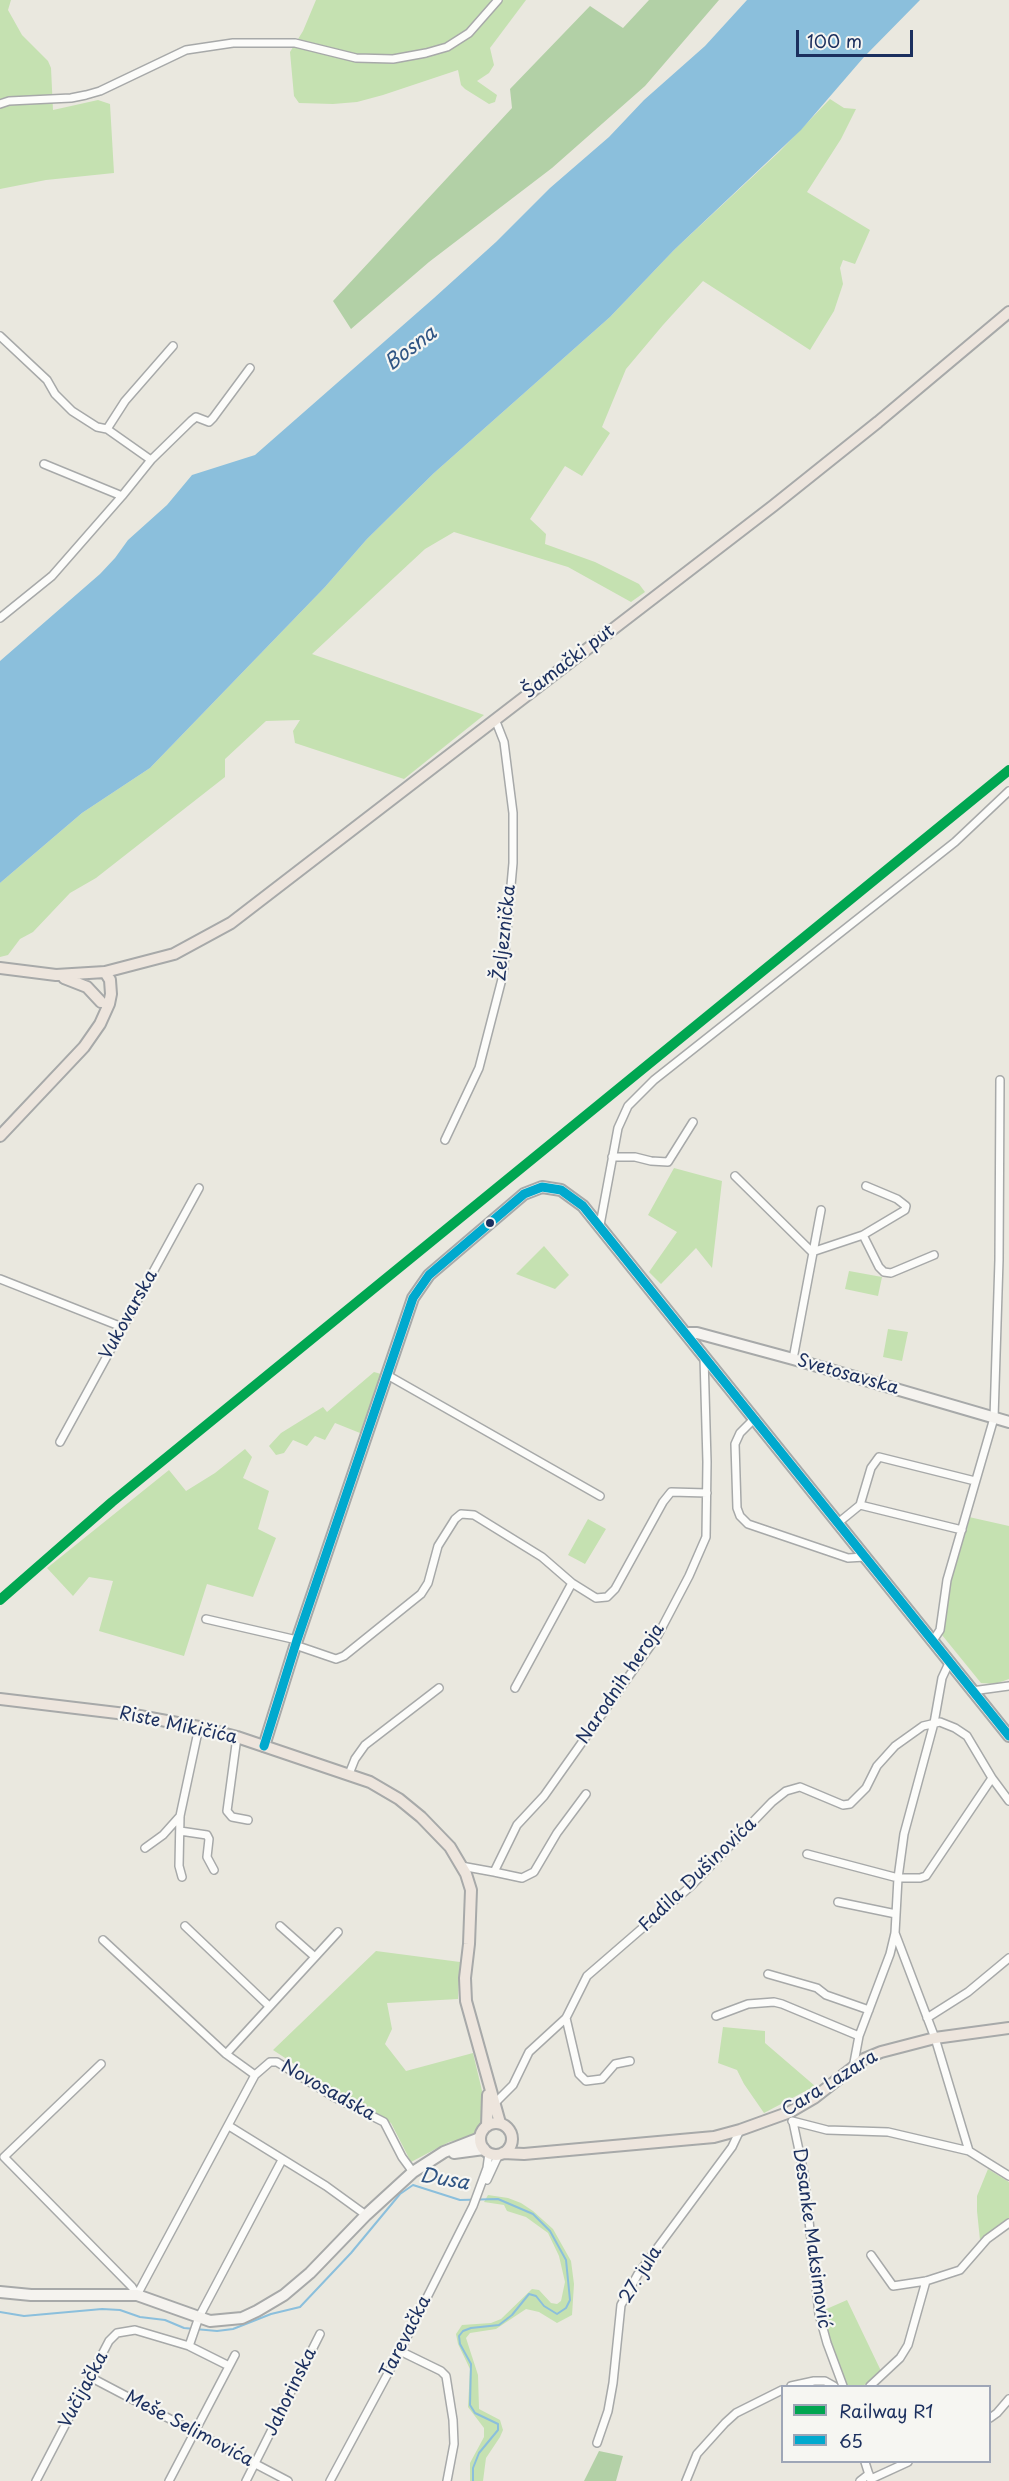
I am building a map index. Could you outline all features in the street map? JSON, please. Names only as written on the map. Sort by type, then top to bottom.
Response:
[{"type":"main road","name":"Šamački put","points":[[56,975],[105,972],[174,954],[231,923],[791,492],[1009,312]]},
{"type":"main road","points":[[3,969],[56,975],[87,987],[101,1002]]},
{"type":"main road","points":[[100,1024],[99,985],[105,972]]},
{"type":"main road","points":[[0,1136],[84,1047],[100,1024],[111,994],[110,980],[105,972]]},
{"type":"main road","name":"Riste Mikičića","points":[[0,1700],[134,1715],[199,1727],[237,1737],[349,1774],[370,1782],[399,1798],[436,1831],[450,1847],[471,1890],[465,1978],[466,2001],[500,2123]]},
{"type":"main road","name":"Cara Lazara","points":[[494,2153],[714,2137],[791,2117],[853,2067],[881,2052],[935,2038],[1009,2028]]},
{"type":"main road","name":"Riste Mikičića","points":[[487,2074],[489,2111],[487,2126]]},
{"type":"main road","points":[[500,2123],[509,2128],[513,2138],[510,2147],[494,2153],[480,2138],[487,2126],[500,2123]]},
{"type":"main road","name":"Cara Lazara","points":[[513,2138],[524,2147],[545,2150]]},
{"type":"street","points":[[0,104],[9,101],[71,98],[86,95],[100,91],[186,50],[233,43],[295,43],[356,58],[393,59],[426,53],[447,47],[469,33],[498,0]]},
{"type":"street","points":[[0,336],[47,380],[55,394],[72,411],[97,427],[107,429],[151,460]]},
{"type":"street","points":[[107,429],[125,401],[173,346]]},
{"type":"street","points":[[0,618],[52,576],[151,460],[191,421],[196,417],[209,422],[213,418],[250,368]]},
{"type":"street","points":[[44,464],[122,496]]},
{"type":"street","name":"Željeznička","points":[[446,1140],[479,1068],[503,975],[513,864],[513,813],[504,742],[495,719]]},
{"type":"street","points":[[600,1226],[618,1128],[628,1106],[654,1080],[955,842],[1009,791]]},
{"type":"street","points":[[932,1642],[940,1630],[947,1580],[994,1418],[999,1271],[1000,1080]]},
{"type":"street","points":[[612,1157],[635,1157],[668,1162],[693,1122]]},
{"type":"street","points":[[735,1176],[812,1252]]},
{"type":"street","points":[[812,1252],[863,1235],[905,1210],[906,1206],[897,1199],[866,1186]]},
{"type":"street","points":[[264,1746],[296,1643],[389,1376],[413,1298],[429,1275],[512,1204],[532,1190],[542,1187],[561,1190],[583,1206],[1009,1736]]},
{"type":"street","name":"Vukovarska","points":[[60,1442],[199,1188]]},
{"type":"street","points":[[793,1359],[821,1210]]},
{"type":"street","points":[[863,1235],[879,1267],[884,1272],[891,1273],[934,1255]]},
{"type":"street","points":[[0,1279],[122,1327]]},
{"type":"street","name":"Svetosavska","points":[[687,1334],[697,1333],[793,1359],[1009,1422]]},
{"type":"street","name":"Narodnih heroja","points":[[494,1872],[517,1825],[544,1796],[658,1635],[689,1576],[706,1536],[704,1356]]},
{"type":"street","points":[[389,1376],[600,1496]]},
{"type":"street","points":[[755,1418],[740,1433],[735,1444],[737,1508],[740,1516],[748,1524],[848,1558],[865,1557]]},
{"type":"street","points":[[838,1523],[860,1505],[872,1468],[879,1457],[975,1481]]},
{"type":"street","points":[[206,1619],[296,1643],[336,1659],[421,1594],[428,1583],[438,1546],[454,1519],[461,1514],[474,1515],[542,1557],[572,1583],[596,1598],[607,1597],[615,1589],[663,1502],[671,1492],[707,1492]]},
{"type":"street","points":[[860,1505],[962,1530]]},
{"type":"street","points":[[515,1688],[572,1583]]},
{"type":"street","points":[[853,2067],[859,2036],[890,1954],[895,1933],[898,1878],[904,1834],[934,1723],[942,1678],[950,1663]]},
{"type":"street","points":[[972,1692],[1009,1686]]},
{"type":"street","points":[[349,1774],[365,1745],[439,1688]]},
{"type":"street","points":[[934,1723],[940,1722],[955,1728],[967,1737],[1009,1801]]},
{"type":"street","name":"Fadila Dušinovića","points":[[495,2103],[513,2085],[529,2052],[566,2018],[587,1976],[691,1886],[772,1802],[786,1791],[800,1787],[843,1805],[850,1804],[866,1788],[877,1766],[896,1746],[911,1733],[934,1723]]},
{"type":"street","points":[[182,1877],[179,1866],[180,1816],[199,1727]]},
{"type":"street","points":[[237,1737],[226,1812],[232,1817],[248,1820]]},
{"type":"street","points":[[807,1854],[898,1878],[926,1876],[993,1778]]},
{"type":"street","points":[[461,1866],[522,1878],[534,1872],[557,1833],[586,1794]]},
{"type":"street","points":[[145,1848],[163,1834],[180,1816]]},
{"type":"street","points":[[180,1831],[207,1835],[209,1839],[207,1857],[214,1870]]},
{"type":"street","points":[[838,1902],[896,1914]]},
{"type":"street","points":[[184,1926],[269,2006]]},
{"type":"street","points":[[280,1926],[315,1957]]},
{"type":"street","points":[[226,2054],[338,1932]]},
{"type":"street","points":[[895,1933],[935,2038],[969,2151]]},
{"type":"street","name":"Novosadska","points":[[103,1940],[226,2054],[255,2074]]},
{"type":"street","points":[[927,2018],[968,1992],[1009,1958]]},
{"type":"street","points":[[768,1974],[817,1988],[826,1995],[869,2010]]},
{"type":"street","points":[[716,2016],[748,2004],[774,2002],[859,2036]]},
{"type":"street","points":[[566,2018],[579,2074],[586,2080],[602,2079],[615,2064],[630,2061]]},
{"type":"street","name":"Novosadska","points":[[137,2295],[255,2074],[270,2062],[277,2062],[334,2097],[384,2122],[402,2157],[413,2172]]},
{"type":"street","points":[[101,2064],[4,2157],[132,2287],[137,2295]]},
{"type":"street","points":[[791,2117],[827,2130],[888,2132],[969,2151],[1009,2176]]},
{"type":"street","name":"Desanke Maksimović","points":[[791,2117],[804,2174],[819,2314],[826,2343],[843,2385]]},
{"type":"street","points":[[229,2126],[326,2186],[366,2215]]},
{"type":"street","name":"27. jula","points":[[597,2443],[612,2392],[621,2305],[638,2274],[732,2147],[740,2130]]},
{"type":"street","points":[[0,2292],[31,2295],[137,2295],[198,2320],[242,2318],[257,2312],[284,2295],[310,2273],[366,2215],[413,2172],[450,2149],[480,2138]]},
{"type":"street","points":[[433,2159],[456,2153],[494,2153]]},
{"type":"street","name":"Tarevačka","points":[[330,2481],[400,2351],[476,2199],[494,2153]]},
{"type":"street","points":[[229,2366],[191,2343],[198,2320],[282,2160]]},
{"type":"street","points":[[871,2255],[893,2286],[926,2281],[960,2270],[987,2239],[1009,2223]]},
{"type":"street","points":[[871,2385],[894,2364],[908,2345],[926,2281]]},
{"type":"street","name":"Vučijačka","points":[[36,2481],[109,2342],[117,2332],[135,2330],[191,2343]]},
{"type":"street","name":"Jahorinska","points":[[246,2481],[320,2334]]},
{"type":"street","points":[[400,2351],[441,2371],[446,2376],[453,2420],[454,2444],[447,2481]]},
{"type":"street","points":[[169,2481],[235,2355]]},
{"type":"street","name":"Meše Selimovića","points":[[90,2377],[288,2481]]},
{"type":"street","points":[[796,2385],[825,2381],[832,2385]]},
{"type":"street","points":[[686,2481],[697,2454],[714,2433],[736,2413],[781,2392]]},
{"type":"street","points":[[991,2417],[1009,2399]]},
{"type":"street","points":[[865,2463],[870,2478]]},
{"type":"street","points":[[860,2481],[906,2463]]},
{"type":"green space","points":[[0,0],[11,0],[8,10],[22,35],[48,61],[51,68],[53,110],[98,100],[110,104],[114,173],[46,180],[0,189]]},
{"type":"green space","points":[[316,0],[526,0],[490,48],[494,65],[489,73],[477,81],[497,95],[495,102],[489,104],[465,89],[461,85],[458,70],[357,102],[299,103],[294,96],[290,52],[303,31]]},
{"type":"green space","points":[[649,0],[719,0],[645,86],[552,168],[429,262],[351,329],[333,301],[512,108],[510,89],[590,6],[623,28]]},
{"type":"green space","points":[[830,99],[844,108],[856,109],[841,139],[807,192],[870,230],[855,264],[843,260],[840,268],[843,284],[834,311],[810,350],[703,281],[626,369],[602,427],[610,433],[582,476],[565,466],[530,519],[546,534],[545,544],[595,562],[639,584],[645,592],[631,602],[568,567],[454,532],[425,549],[312,654],[484,715],[404,779],[295,743],[293,731],[300,720],[266,721],[225,759],[225,777],[96,878],[70,893],[33,932],[20,939],[8,955],[0,957],[0,883],[82,813],[150,768],[325,587],[367,539],[434,473],[610,317],[674,250],[779,152]]},
{"type":"green space","points":[[674,1168],[722,1181],[712,1268],[696,1248],[661,1284],[649,1272],[677,1232],[648,1215]]},
{"type":"green space","points":[[544,1246],[569,1275],[555,1289],[516,1274]]},
{"type":"green space","points":[[849,1271],[882,1277],[878,1296],[845,1289]]},
{"type":"green space","points":[[888,1329],[908,1332],[902,1361],[883,1357]]},
{"type":"green space","points":[[374,1372],[381,1374],[360,1433],[335,1423],[325,1440],[315,1436],[307,1446],[293,1440],[284,1453],[276,1455],[269,1446],[281,1433],[323,1407],[327,1412]]},
{"type":"green space","points":[[245,1449],[252,1457],[243,1478],[269,1491],[258,1529],[276,1538],[253,1597],[207,1584],[184,1656],[99,1631],[113,1581],[89,1577],[73,1596],[47,1568],[169,1470],[186,1491],[215,1473]]},
{"type":"green space","points":[[969,1517],[1009,1526],[1009,1679],[995,1684],[981,1683],[942,1635],[948,1584]]},
{"type":"green space","points":[[588,1519],[606,1529],[585,1564],[568,1555]]},
{"type":"green space","points":[[376,1951],[460,1962],[458,1999],[387,2003],[392,2029],[385,2044],[406,2071],[473,2053],[484,2099],[485,2118],[474,2136],[449,2142],[411,2162],[391,2123],[273,2050]]},
{"type":"green space","points":[[723,2027],[765,2031],[765,2043],[815,2086],[764,2113],[737,2070],[718,2063]]},
{"type":"green space","points":[[988,2169],[1009,2182],[1009,2219],[980,2240],[977,2196]]},
{"type":"green space","points":[[488,2195],[521,2203],[553,2229],[571,2261],[574,2284],[572,2315],[557,2323],[539,2312],[526,2309],[496,2329],[470,2333],[466,2338],[478,2375],[479,2409],[500,2420],[503,2430],[486,2458],[483,2481],[470,2481],[470,2463],[484,2437],[484,2428],[468,2407],[470,2369],[458,2344],[456,2334],[462,2325],[491,2323],[501,2319],[532,2289],[539,2290],[551,2303],[557,2304],[561,2301],[565,2282],[559,2256],[548,2233],[526,2217],[507,2211],[504,2205],[484,2202]]},
{"type":"green space","points":[[847,2300],[881,2371],[864,2385],[847,2385],[822,2311]]},
{"type":"green space","points":[[599,2451],[623,2456],[616,2481],[584,2481]]},
{"type":"water","name":"Bosna","points":[[747,0],[920,0],[864,57],[801,130],[674,250],[610,317],[434,473],[367,539],[325,587],[150,768],[82,813],[0,883],[0,661],[100,574],[128,540],[167,505],[192,475],[255,455],[434,298],[496,242],[550,188],[609,137],[644,100],[705,46]]},
{"type":"waterway","name":"Dusa","points":[[0,2312],[24,2316],[102,2309],[120,2310],[140,2317],[165,2320],[184,2328],[217,2331],[233,2329],[271,2314],[300,2307],[351,2253],[400,2194],[413,2185],[460,2200],[498,2199],[533,2214],[550,2231],[566,2260],[570,2300],[566,2308],[557,2314],[544,2306],[536,2296],[529,2294],[512,2315],[499,2325],[471,2328],[463,2331],[459,2336],[460,2344],[471,2364],[470,2405],[475,2413],[498,2424],[498,2430],[479,2453],[473,2468],[473,2481]]},
{"type":"rail line","name":"R1","points":[[0,1600],[112,1502],[1009,770]]},
{"type":"transit line","name":"65","points":[[264,1746],[297,1640],[413,1298],[429,1275],[524,1194],[542,1187],[561,1190],[583,1206],[1009,1736]]}]
